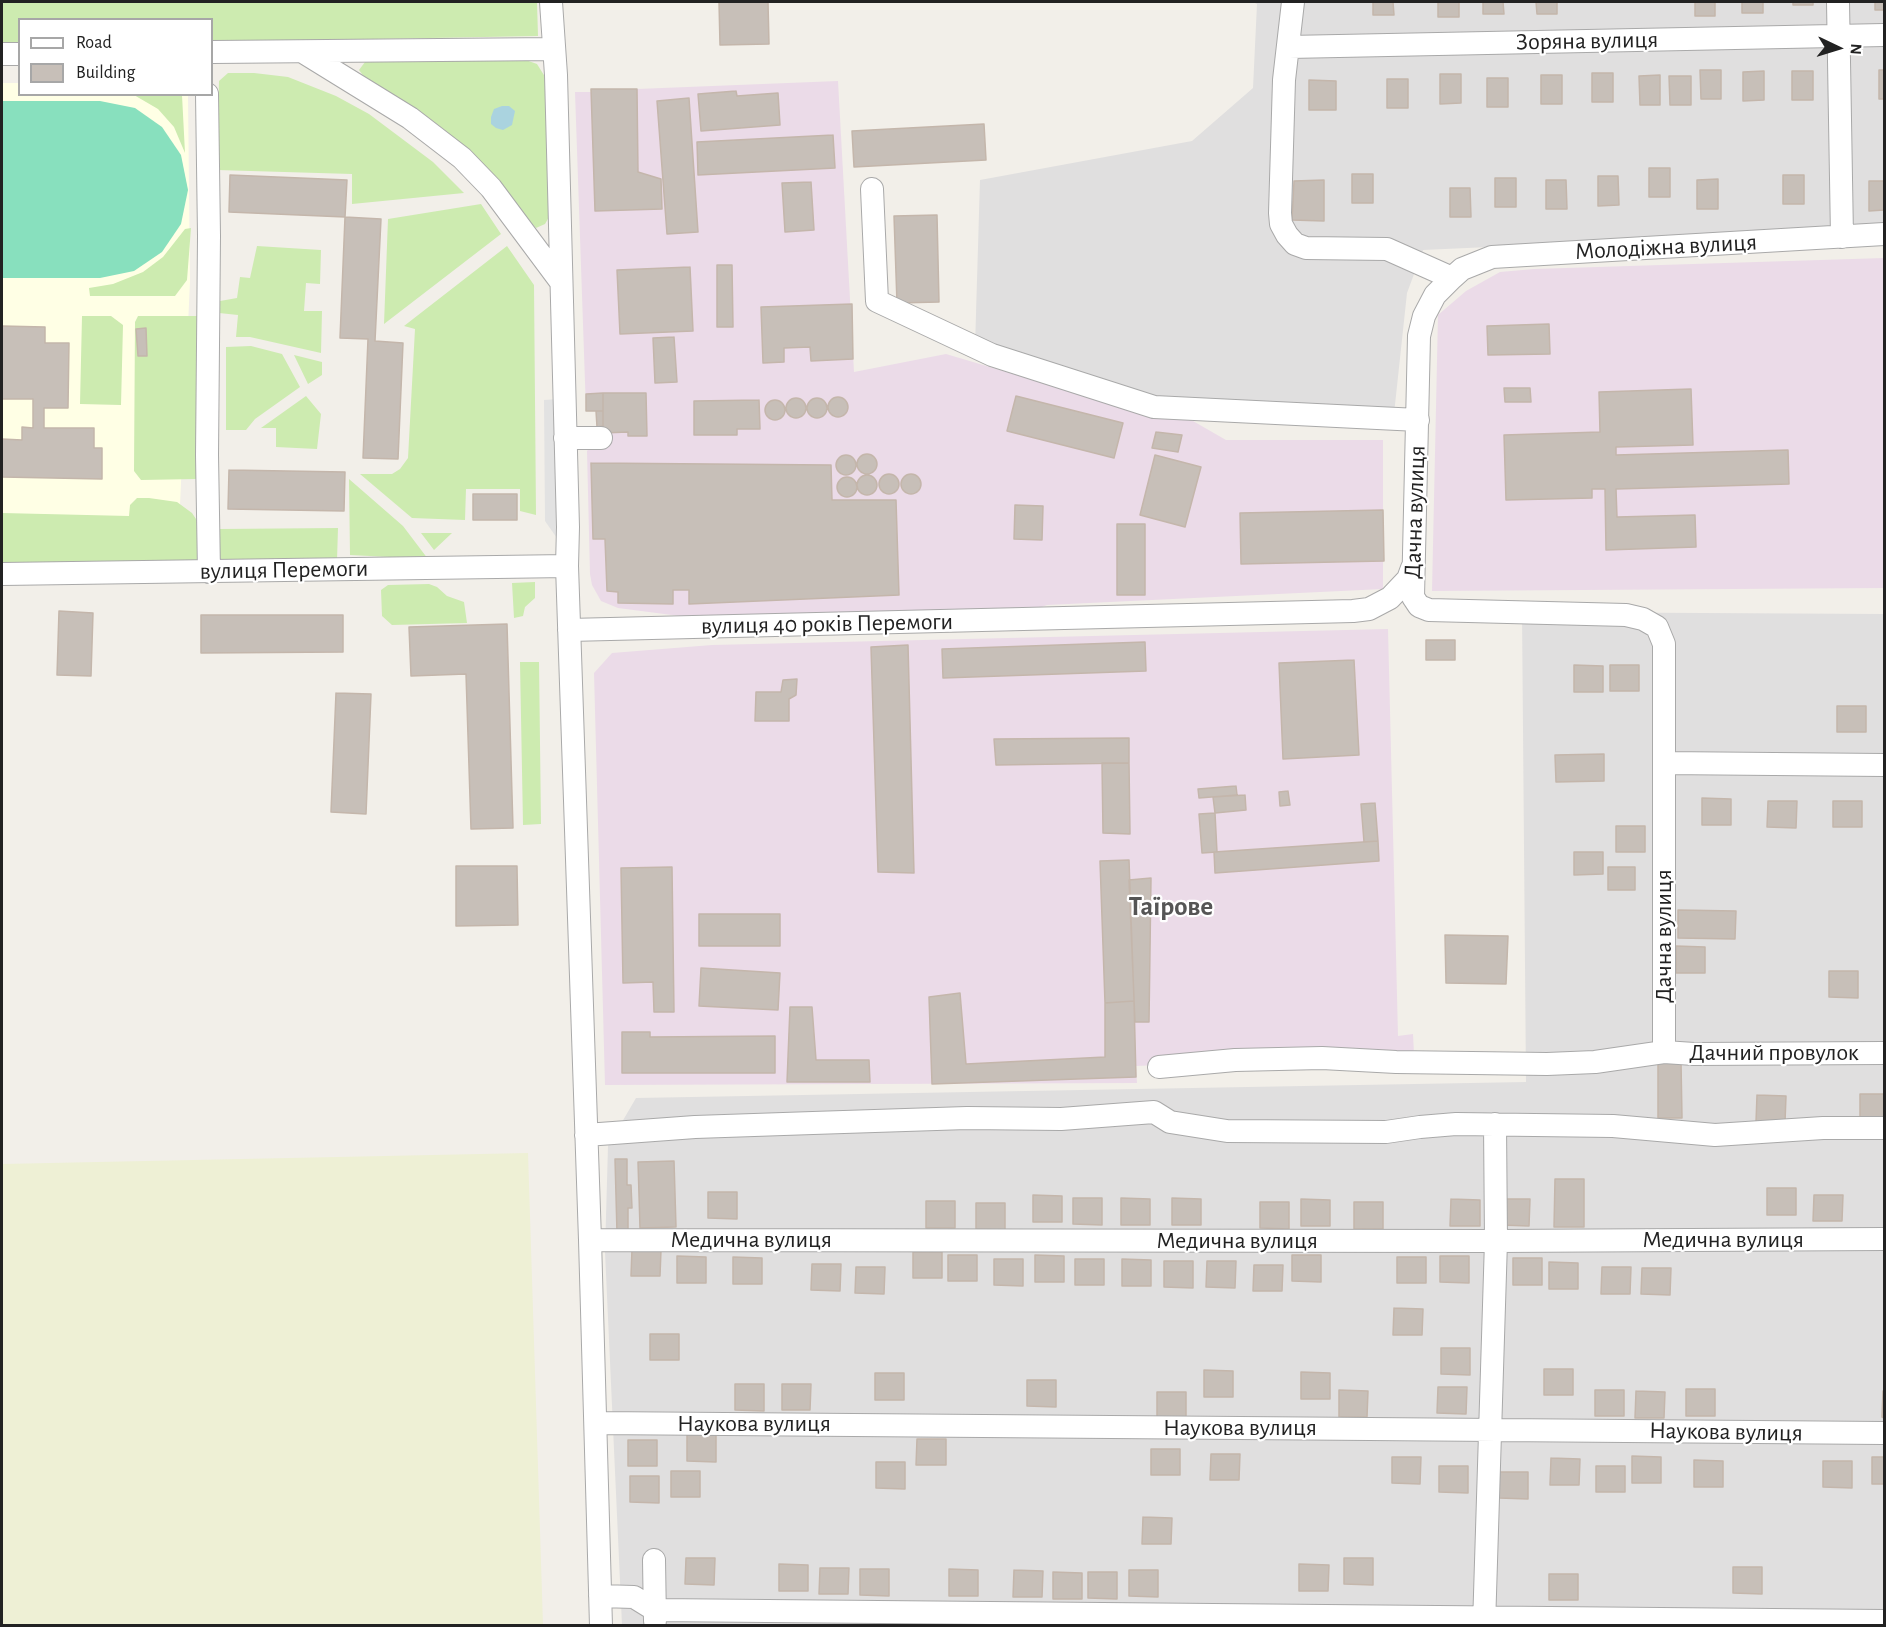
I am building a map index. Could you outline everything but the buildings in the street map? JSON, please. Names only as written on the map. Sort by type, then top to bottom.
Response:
[{"type":"street","points":[[551,2],[601,1626]]},
{"type":"street","points":[[1293,2],[1284,80],[1280,213],[1281,224],[1287,235],[1295,244],[1306,248],[1387,249],[1452,278]]},
{"type":"street","points":[[1838,2],[1842,237]]},
{"type":"street","name":"Зоряна вулиця","points":[[1289,47],[1884,35]]},
{"type":"street","points":[[213,52],[554,49]]},
{"type":"street","points":[[303,52],[410,118],[462,158],[491,188],[561,282]]},
{"type":"street","points":[[2,54],[18,54]]},
{"type":"street","points":[[207,96],[209,572]]},
{"type":"street","points":[[872,189],[877,301],[992,355],[1043,373],[1154,406],[1418,420]]},
{"type":"street","name":"Молодіжна вулиця","points":[[1452,278],[1469,266],[1492,257],[1884,234]]},
{"type":"street","name":"Дачна вулиця","points":[[1452,278],[1436,295],[1424,316],[1419,336],[1413,597],[1419,606],[1429,610],[1626,615],[1643,619],[1657,627],[1664,644],[1664,1052]]},
{"type":"street","points":[[565,438],[601,438]]},
{"type":"street","name":"вулиця 40 років Перемоги","points":[[569,630],[1353,611],[1369,609],[1390,598],[1408,579],[1413,565]]},
{"type":"street","name":"вулиця Перемоги","points":[[2,574],[567,566]]},
{"type":"street","points":[[1664,763],[1884,765]]},
{"type":"street","name":"Дачний провулок","points":[[1159,1067],[1235,1060],[1322,1058],[1396,1062],[1546,1064],[1595,1062],[1664,1052],[1694,1054],[1884,1053]]},
{"type":"street","points":[[586,1135],[694,1127],[967,1119],[1060,1119],[1154,1112],[1170,1122],[1227,1131],[1386,1132],[1438,1125],[1495,1124],[1613,1126],[1715,1135],[1823,1128],[1884,1128]]},
{"type":"street","points":[[1484,1622],[1496,1241],[1495,1124]]},
{"type":"street","name":"Медична вулиця","points":[[590,1240],[1884,1239]]},
{"type":"street","name":"Наукова вулиця","points":[[596,1423],[1884,1433]]},
{"type":"street","points":[[654,1560],[655,1618]]},
{"type":"street","points":[[600,1596],[634,1597],[655,1618],[1484,1622],[1884,1621]]},
{"type":"shaded area","points":[[1253,2],[1884,2],[1884,229],[1423,250],[1407,293],[1394,414],[1161,402],[975,347],[980,180],[1192,141],[1253,88],[1257,4]]},
{"type":"shaded area","points":[[838,81],[854,372],[946,354],[1145,413],[1186,417],[1226,440],[1383,440],[1383,589],[1047,605],[1031,611],[695,618],[618,608],[601,601],[592,585],[590,574],[587,451],[603,433],[603,427],[597,427],[596,411],[586,411],[575,92],[591,92],[591,89]]},
{"type":"shaded area","points":[[2,83],[18,83],[18,96],[188,96],[190,281],[178,550],[2,552]]},
{"type":"shaded area","points":[[1884,258],[1884,588],[1432,591],[1438,315],[1466,291],[1500,272],[1534,269]]},
{"type":"shaded area","points":[[558,399],[559,541],[545,521],[544,400]]},
{"type":"shaded area","points":[[1522,612],[1884,614],[1884,1625],[622,1625],[605,1252],[608,1146],[636,1098],[1526,1082]]},
{"type":"shaded area","points":[[1388,629],[1398,1036],[1413,1034],[1414,1054],[1136,1066],[1137,1083],[605,1085],[594,673],[612,653],[712,645]]},
{"type":"shaded area","points":[[528,1153],[543,1625],[2,1625],[2,1164]]},
{"type":"green space","points":[[2,2],[537,2],[538,36],[213,42],[213,18],[18,18],[18,44],[2,44]]},
{"type":"green space","points":[[523,59],[537,64],[547,80],[549,217],[545,224],[536,228],[446,131],[414,107],[365,78],[359,70],[365,62]]},
{"type":"green space","points":[[228,73],[288,77],[336,96],[369,114],[433,162],[464,193],[352,204],[352,174],[217,170],[219,81]]},
{"type":"green space","points":[[136,96],[182,96],[185,153],[174,127],[158,109]]},
{"type":"green space","points":[[2,101],[100,101],[135,108],[162,127],[181,155],[188,190],[181,224],[162,252],[134,271],[100,278],[2,278]]},
{"type":"green space","points":[[481,204],[501,234],[384,324],[388,219]]},
{"type":"green space","points":[[191,228],[187,280],[175,296],[90,296],[89,288],[113,284],[143,272],[163,257],[185,229]]},
{"type":"green space","points":[[257,246],[321,250],[320,284],[306,283],[304,311],[322,311],[321,353],[250,337],[236,337],[238,315],[219,313],[220,301],[237,298],[240,277],[250,278]]},
{"type":"green space","points":[[507,246],[534,285],[536,515],[520,511],[520,489],[466,489],[465,520],[412,518],[360,474],[392,474],[400,469],[408,458],[415,329],[404,326]]},
{"type":"green space","points":[[82,316],[111,316],[123,325],[121,405],[80,404]]},
{"type":"green space","points":[[138,316],[199,316],[196,479],[141,480],[134,471],[135,322]]},
{"type":"green space","points":[[251,346],[282,354],[300,387],[255,419],[246,430],[226,430],[226,347]]},
{"type":"green space","points":[[294,355],[322,362],[322,375],[308,384]]},
{"type":"green space","points":[[306,396],[321,414],[317,449],[276,447],[276,428],[261,428]]},
{"type":"green space","points":[[349,479],[403,526],[428,559],[350,555]]},
{"type":"green space","points":[[137,498],[177,502],[192,513],[200,525],[201,556],[197,563],[2,564],[2,513],[129,516],[130,505]]},
{"type":"green space","points":[[338,528],[337,560],[224,563],[219,556],[219,529]]},
{"type":"green space","points":[[421,533],[452,533],[434,550]]},
{"type":"green space","points":[[535,582],[535,598],[525,607],[523,616],[514,618],[512,583]]},
{"type":"green space","points":[[429,584],[437,587],[447,596],[464,602],[467,623],[392,625],[382,616],[381,590],[388,585]]},
{"type":"green space","points":[[520,662],[539,662],[541,824],[523,825]]},
{"type":"water","points":[[509,106],[515,111],[512,125],[503,130],[491,124],[494,109]]},
{"type":"district","name":"Таїрове","points":[[1171,907]]}]
